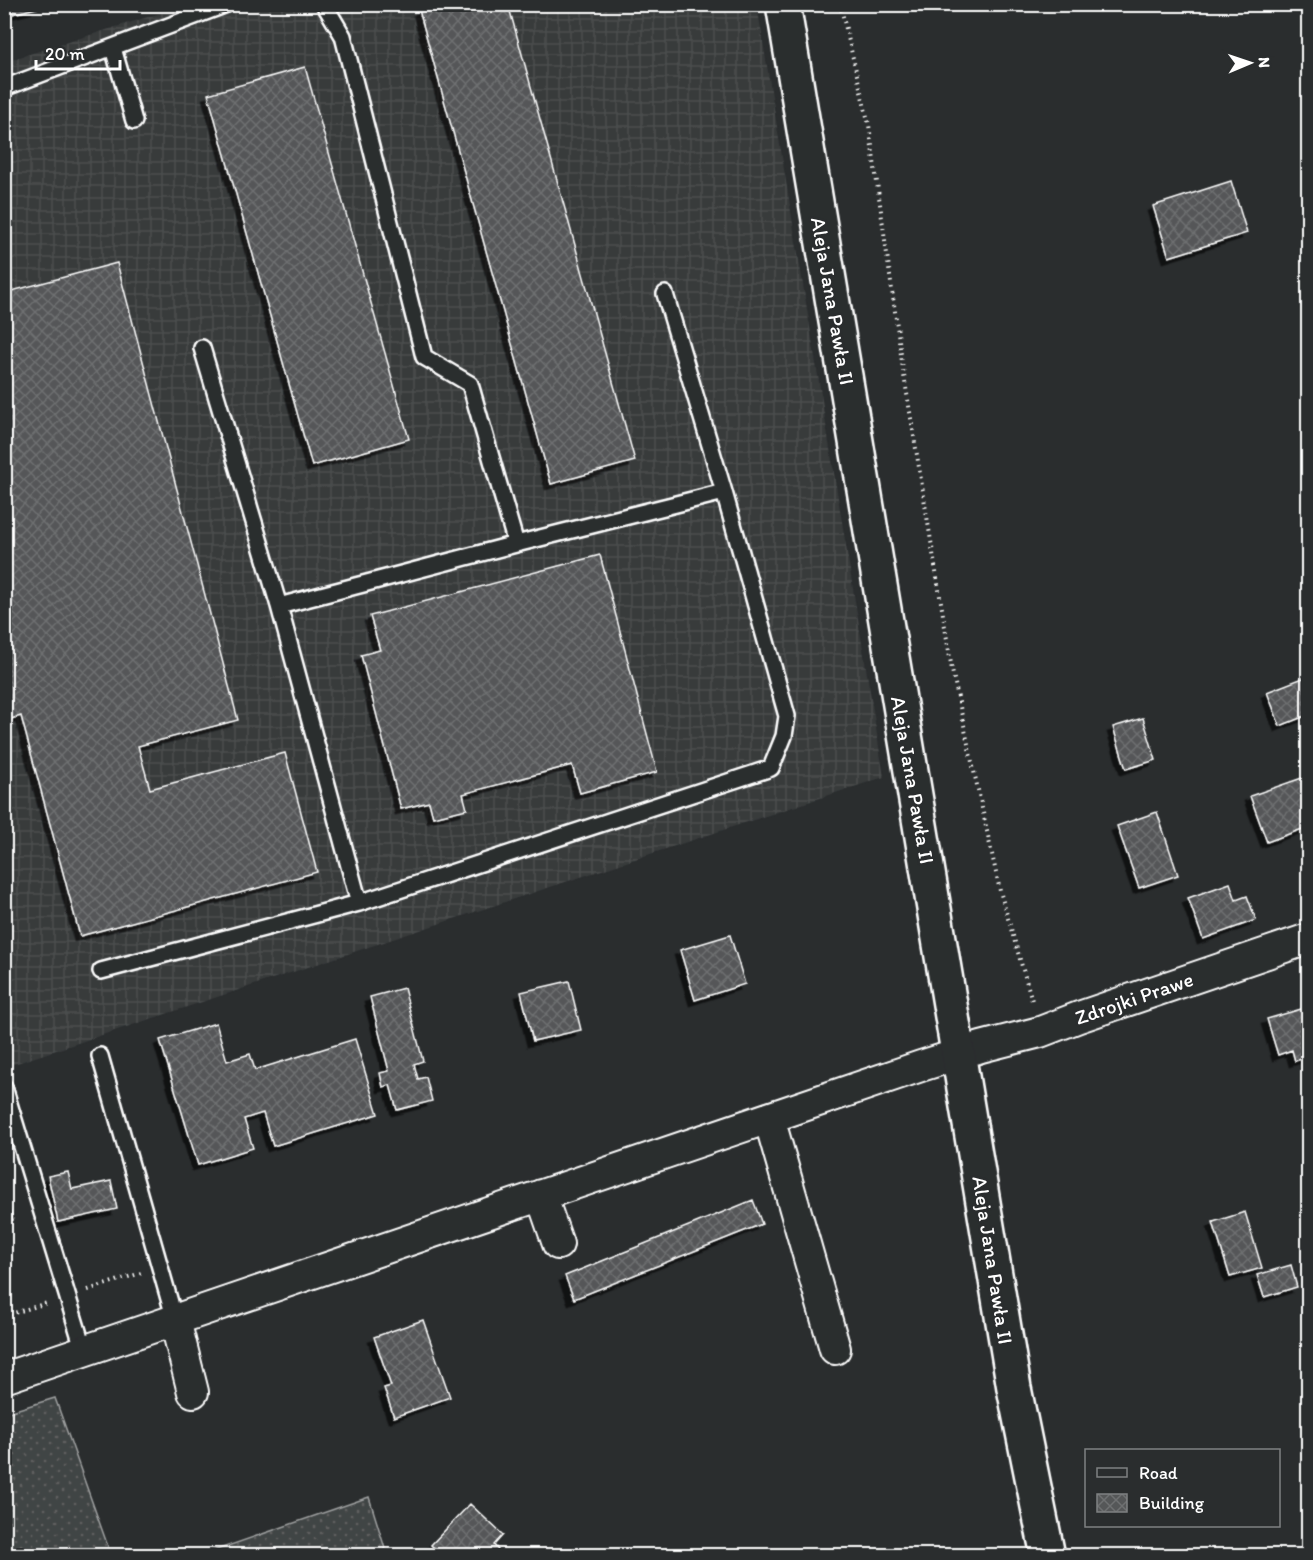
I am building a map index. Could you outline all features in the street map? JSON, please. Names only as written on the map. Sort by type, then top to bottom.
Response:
[{"type":"main road","name":"Aleja Jana Pawła II","points":[[783,4],[1014,1388],[1048,1556]]},
{"type":"street","name":"Zdrojki Prawe","points":[[4,1378],[959,1054],[1040,1032],[1308,939]]},
{"type":"street","points":[[769,1118],[835,1349]]},
{"type":"street","points":[[541,1195],[558,1244]]},
{"type":"street","points":[[175,1320],[193,1392]]},
{"type":"lane","points":[[4,88],[227,4]]},
{"type":"lane","points":[[324,4],[343,36],[424,357],[470,384],[516,544]]},
{"type":"lane","points":[[113,48],[134,121]]},
{"type":"lane","points":[[101,971],[359,903],[771,768],[784,736],[787,716],[665,294]]},
{"type":"lane","points":[[202,348],[279,606],[359,903]]},
{"type":"lane","points":[[279,606],[724,492]]},
{"type":"lane","points":[[100,1056],[175,1320]]},
{"type":"lane","points":[[4,1088],[84,1351]]},
{"type":"path","points":[[840,4],[869,125],[903,369],[952,670],[1000,891],[1040,1032]]},
{"type":"shaded area","points":[[186,5],[757,5],[884,777],[5,1067],[4,62]]},
{"type":"shaded area","points":[[55,1398],[111,1555],[5,1555],[5,1413]]},
{"type":"shaded area","points":[[369,1497],[387,1555],[202,1555]]},
{"type":"building","points":[[4,4],[36,4],[37,8],[4,16]]},
{"type":"building","points":[[439,4],[508,4],[635,461],[551,484],[419,10]]},
{"type":"building","points":[[305,67],[409,439],[312,466],[208,94]]},
{"type":"building","points":[[1231,181],[1247,233],[1169,257],[1153,206]]},
{"type":"building","points":[[117,263],[238,720],[138,746],[150,789],[285,753],[317,872],[80,936],[21,716],[4,721],[4,293]]},
{"type":"building","points":[[600,555],[657,772],[580,793],[572,765],[463,794],[467,809],[433,817],[429,802],[401,809],[361,655],[380,650],[370,616]]},
{"type":"building","points":[[1308,676],[1308,715],[1280,726],[1267,692]]},
{"type":"building","points":[[1143,718],[1156,760],[1126,769],[1113,727]]},
{"type":"building","points":[[1302,778],[1308,797],[1308,827],[1267,842],[1250,796]]},
{"type":"building","points":[[1157,812],[1178,875],[1139,888],[1117,826]]},
{"type":"building","points":[[1230,883],[1236,900],[1247,896],[1256,920],[1203,939],[1188,898]]},
{"type":"building","points":[[730,935],[745,984],[695,1000],[680,950]]},
{"type":"building","points":[[569,981],[581,1030],[533,1041],[521,992]]},
{"type":"building","points":[[404,988],[423,1061],[414,1064],[418,1079],[426,1077],[432,1101],[397,1110],[390,1085],[383,1087],[380,1073],[389,1071],[370,997]]},
{"type":"building","points":[[1308,1007],[1308,1057],[1295,1061],[1292,1050],[1278,1055],[1267,1019]]},
{"type":"building","points":[[216,1023],[227,1061],[250,1054],[255,1070],[355,1039],[378,1114],[273,1146],[263,1113],[244,1119],[253,1148],[198,1165],[160,1040]]},
{"type":"building","points":[[68,1172],[72,1189],[111,1181],[117,1209],[58,1222],[48,1176]]},
{"type":"building","points":[[4,1192],[13,1220],[4,1223]]},
{"type":"building","points":[[753,1200],[762,1224],[574,1299],[565,1276]]},
{"type":"building","points":[[1245,1212],[1262,1268],[1230,1277],[1213,1222]]},
{"type":"building","points":[[1291,1265],[1297,1287],[1264,1297],[1257,1275]]},
{"type":"building","points":[[423,1320],[450,1397],[394,1417],[384,1388],[391,1386],[374,1337]]},
{"type":"building","points":[[470,1504],[503,1535],[494,1545],[498,1550],[493,1556],[442,1556],[431,1545]]}]
